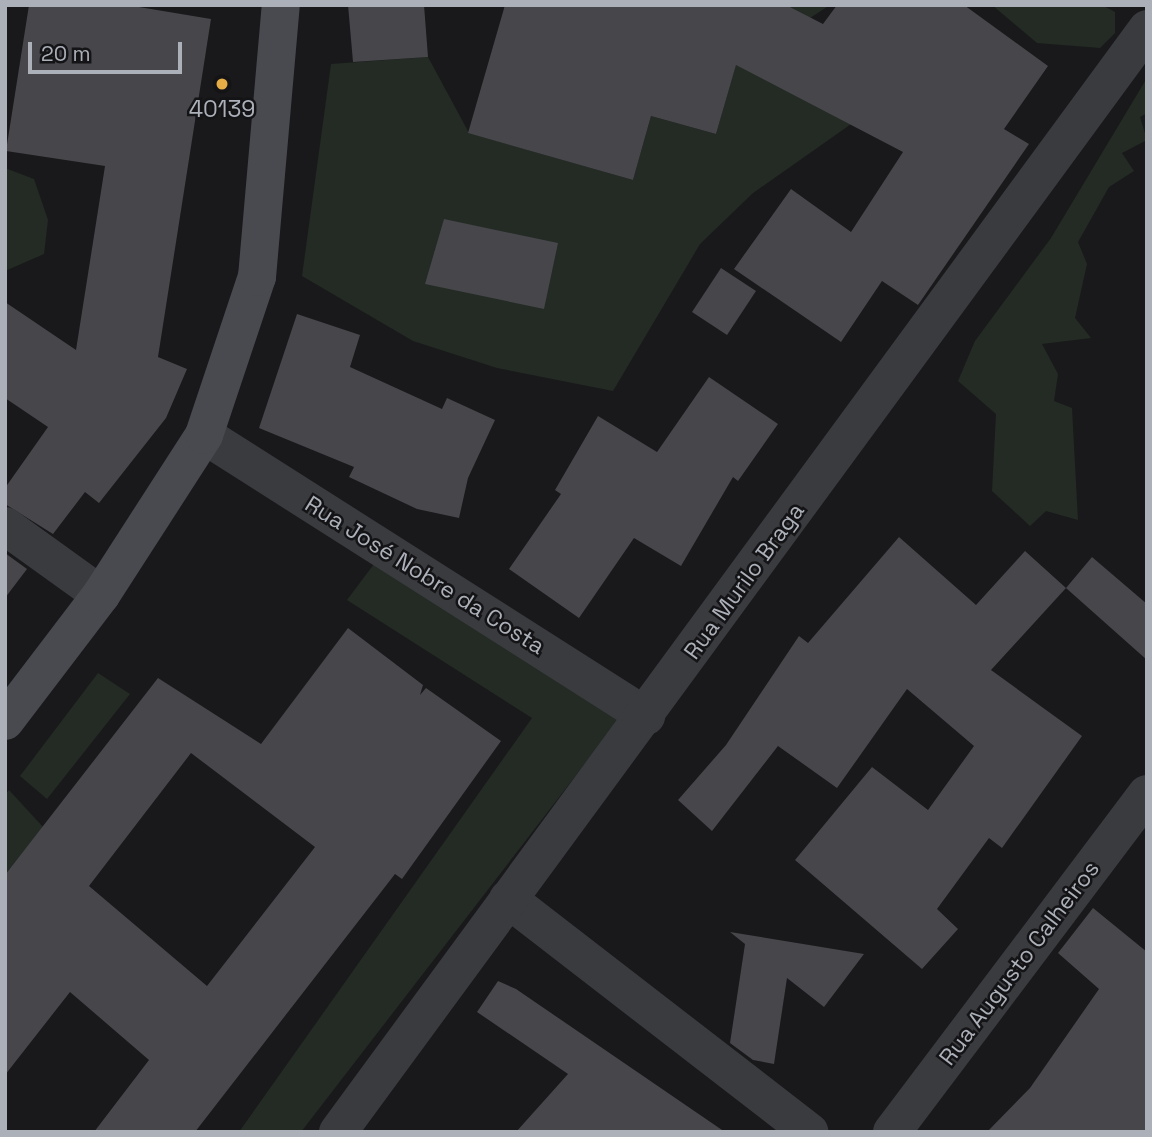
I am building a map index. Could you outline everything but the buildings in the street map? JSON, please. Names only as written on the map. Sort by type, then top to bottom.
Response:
[{"type":"main road","points":[[5,721],[101,595],[204,435],[257,277],[281,5]]},
{"type":"street","name":"Rua Murilo Braga","points":[[338,1132],[646,716],[1147,29]]},
{"type":"street","name":"Rua José Nobre da Costa","points":[[204,435],[646,716]]},
{"type":"street","points":[[5,526],[101,595]]},
{"type":"street","name":"Rua Augusto Calheiros","points":[[892,1132],[1147,794]]},
{"type":"street","points":[[508,900],[810,1132]]},
{"type":"shaded area","points":[[753,5],[830,5],[810,18],[854,122],[753,193],[700,244],[613,391],[497,368],[413,341],[302,276],[331,64],[428,57],[469,133],[633,180],[651,116],[716,134]]},
{"type":"shaded area","points":[[992,5],[1102,5],[1115,12],[1115,33],[1100,48],[1037,43]]},
{"type":"shaded area","points":[[1147,78],[1147,113],[1140,117],[1147,140],[1122,153],[1134,171],[1109,187],[1078,242],[1087,264],[1075,318],[1091,338],[1042,344],[1058,374],[1054,401],[1072,408],[1078,520],[1046,511],[1030,526],[992,491],[996,414],[958,381],[975,341],[1051,238]]},
{"type":"shaded area","points":[[5,168],[34,179],[48,220],[44,254],[5,271]]},
{"type":"shaded area","points":[[377,560],[624,713],[301,1132],[239,1132],[532,718],[347,600]]},
{"type":"shaded area","points":[[98,673],[130,694],[47,799],[20,776]]},
{"type":"shaded area","points":[[9,790],[43,827],[5,875],[5,795]]},
{"type":"place","name":"40139","points":[[222,84]]}]
